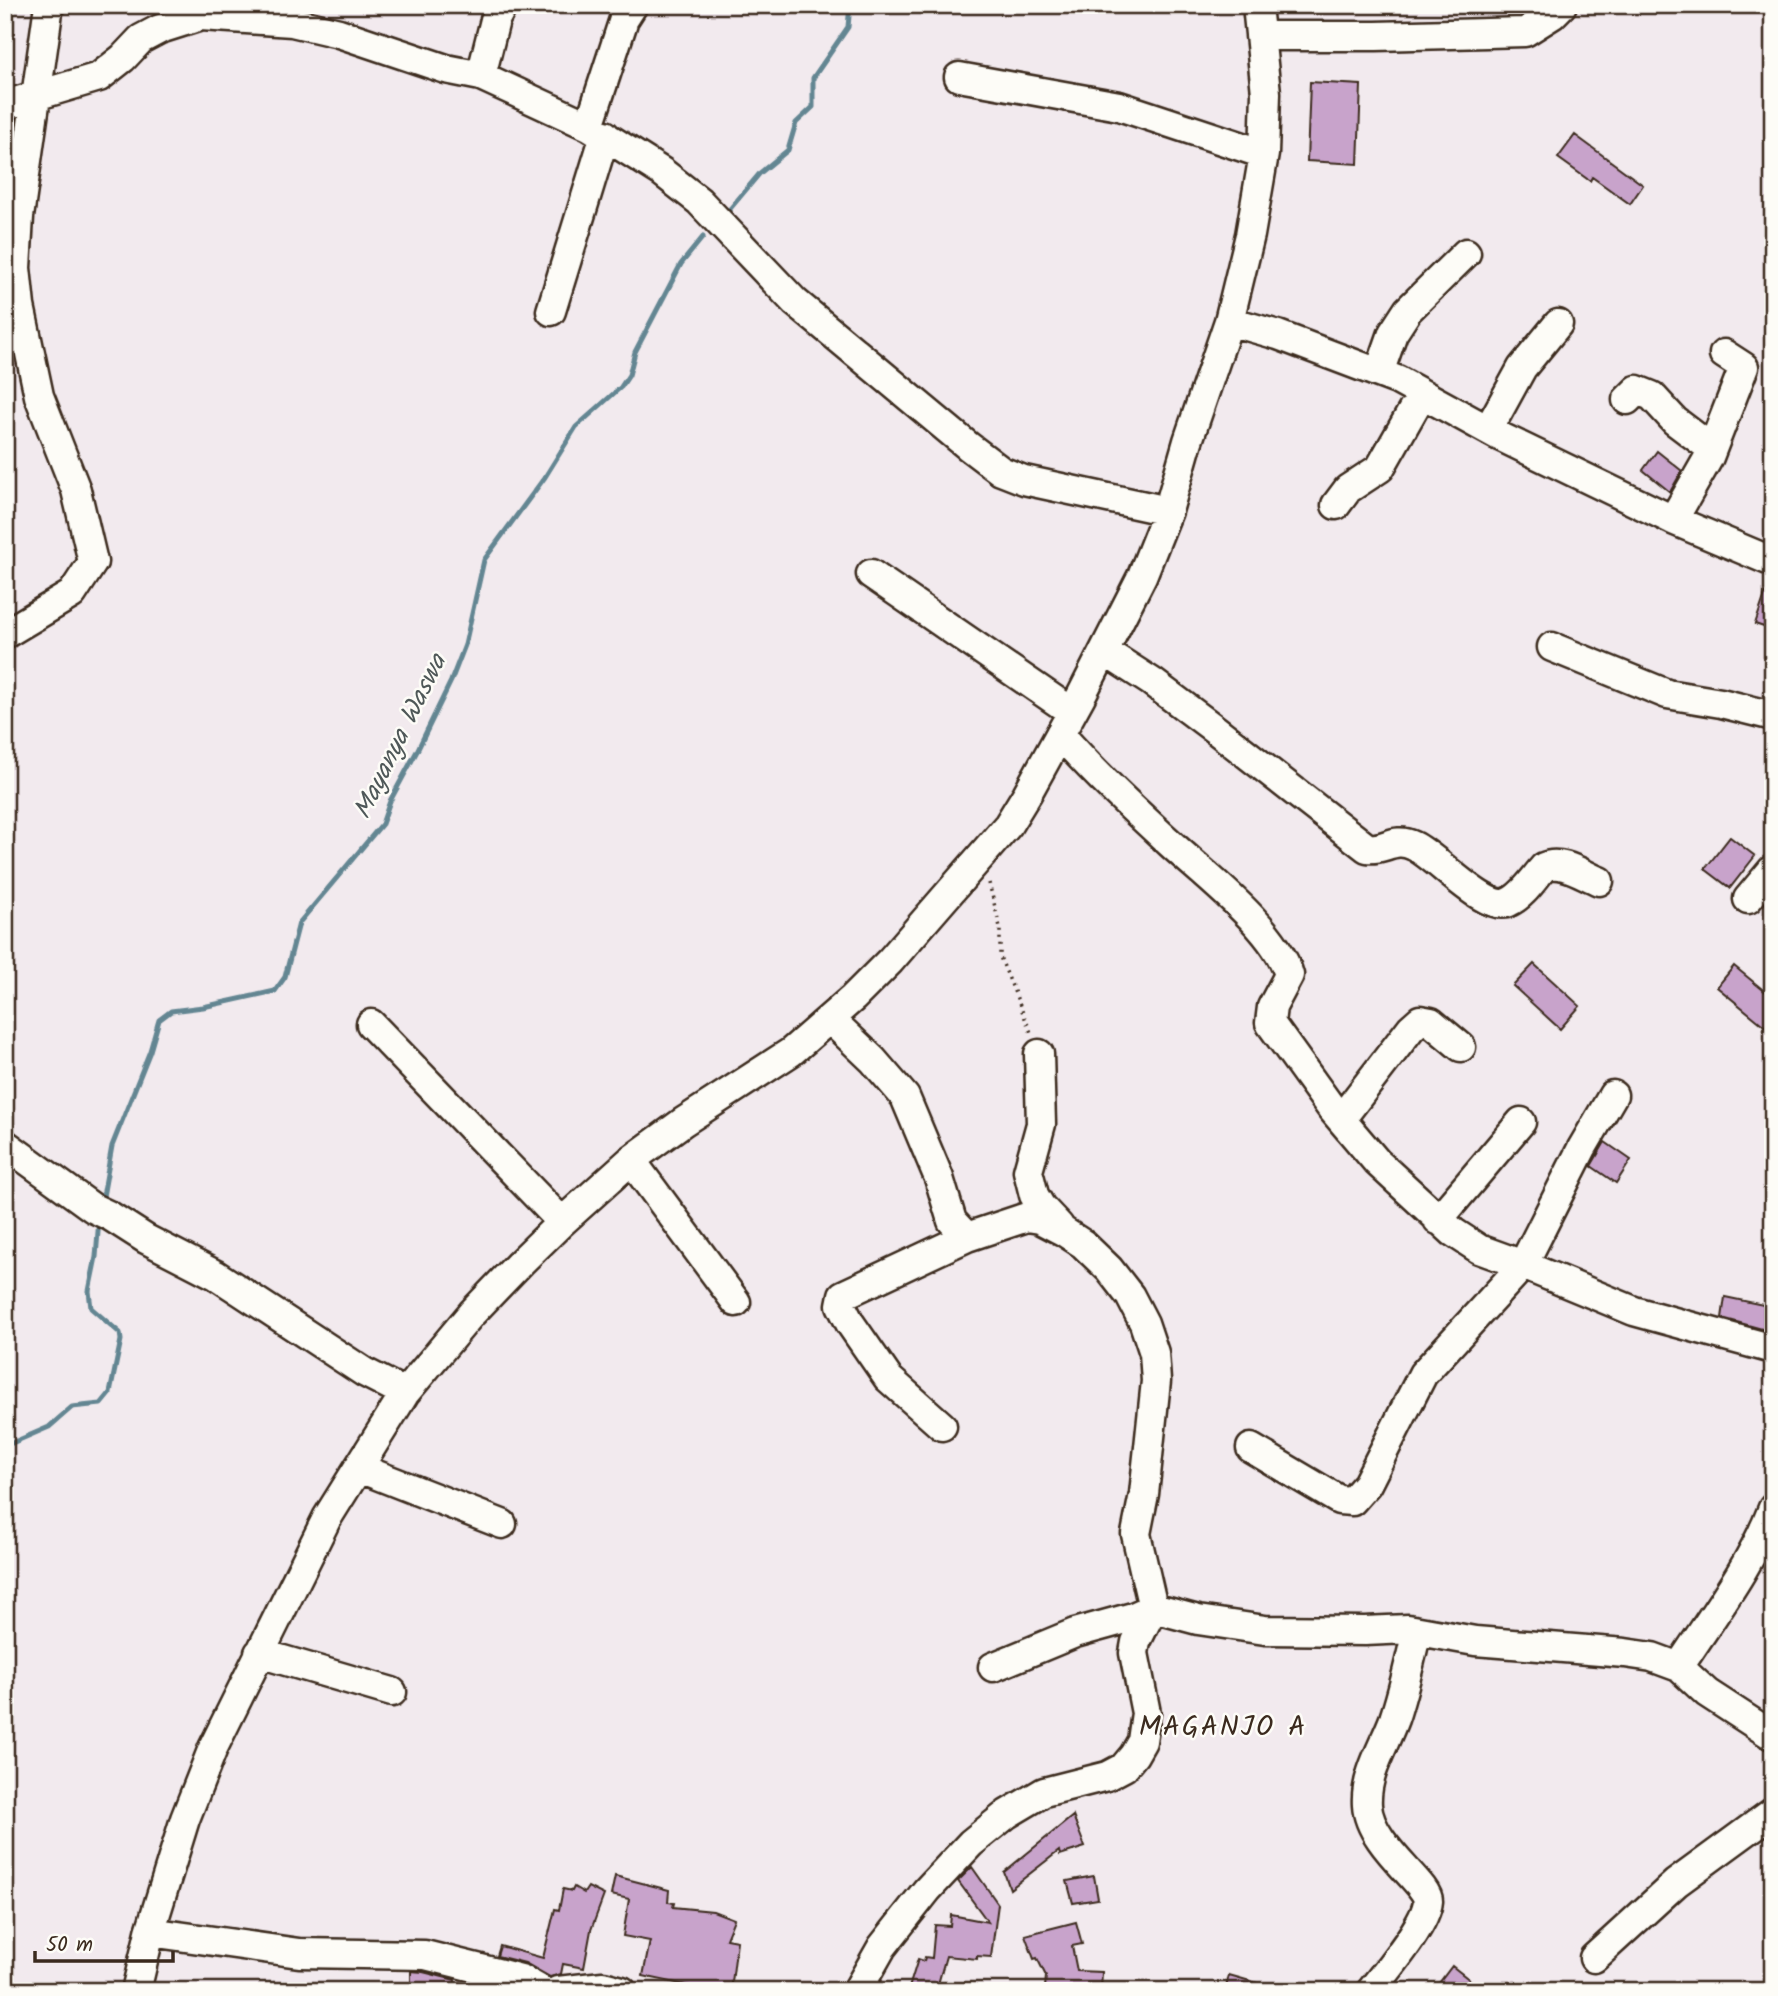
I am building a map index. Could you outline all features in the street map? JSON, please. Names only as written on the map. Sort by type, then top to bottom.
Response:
[{"type":"street","points":[[5,634],[72,594],[93,562],[76,490],[39,396],[20,306],[16,268],[19,217],[49,5]]},
{"type":"street","points":[[481,76],[495,20],[503,5]]},
{"type":"street","points":[[551,312],[624,19],[633,5]]},
{"type":"street","points":[[136,1991],[150,1932],[185,1819],[213,1748],[327,1518],[405,1393],[472,1313],[562,1222],[631,1160],[683,1122],[792,1052],[890,961],[1008,825],[1066,723],[1142,576],[1168,511],[1188,441],[1229,321],[1250,235],[1264,154],[1266,93],[1257,5]]},
{"type":"street","points":[[1260,36],[1525,32],[1552,15],[1562,5]]},
{"type":"street","points":[[5,105],[99,77],[141,39],[160,29],[201,16],[292,22],[339,33],[446,69],[481,76],[597,130],[662,172],[699,201],[796,302],[1001,471],[1024,480],[1168,511]]},
{"type":"street","points":[[959,77],[1119,106],[1264,154]]},
{"type":"street","points":[[1379,373],[1394,333],[1408,310],[1466,253]]},
{"type":"street","points":[[1229,321],[1278,335],[1379,373],[1488,430],[1674,520],[1773,562]]},
{"type":"street","points":[[1488,430],[1522,368],[1558,324]]},
{"type":"street","points":[[1674,520],[1712,449],[1744,367],[1724,354]]},
{"type":"street","points":[[1626,400],[1637,390],[1652,396],[1675,421],[1712,449]]},
{"type":"street","points":[[1336,505],[1348,489],[1380,468],[1422,394]]},
{"type":"street","points":[[871,575],[1066,723],[1083,761],[1220,888],[1278,951],[1289,975],[1272,1007],[1270,1023],[1340,1119],[1377,1162],[1438,1220],[1479,1249],[1634,1311],[1773,1349]]},
{"type":"street","points":[[1552,646],[1667,694],[1721,703],[1773,716]]},
{"type":"street","points":[[1104,651],[1152,682],[1367,848],[1373,849],[1392,842],[1413,845],[1485,900],[1500,905],[1511,902],[1550,864],[1558,864],[1599,881]]},
{"type":"street","points":[[1748,899],[1773,869]]},
{"type":"street","points":[[830,1019],[873,1060],[905,1097],[939,1178],[952,1221],[967,1237]]},
{"type":"street","points":[[1340,1119],[1420,1020],[1431,1022],[1461,1047]]},
{"type":"street","points":[[371,1024],[562,1222]]},
{"type":"street","points":[[1039,1054],[1041,1124],[1028,1171],[1034,1195],[1041,1207],[1063,1231]]},
{"type":"street","points":[[1251,1448],[1339,1500],[1353,1502],[1367,1485],[1423,1374],[1523,1265],[1582,1148],[1613,1095]]},
{"type":"street","points":[[1438,1220],[1521,1122]]},
{"type":"street","points":[[5,1144],[146,1240],[216,1275],[364,1372],[405,1393]]},
{"type":"street","points":[[631,1160],[736,1302]]},
{"type":"street","points":[[857,1991],[882,1947],[927,1890],[971,1843],[1007,1814],[1044,1792],[1107,1776],[1124,1767],[1142,1741],[1146,1713],[1134,1653],[1136,1642],[1153,1608],[1136,1534],[1144,1494],[1156,1381],[1154,1353],[1144,1323],[1130,1296],[1109,1269],[1083,1244],[1040,1219],[1027,1217],[967,1237],[843,1295],[841,1305],[850,1323],[888,1378],[942,1426]]},
{"type":"street","points":[[359,1468],[502,1524]]},
{"type":"street","points":[[1679,1667],[1743,1568],[1765,1530],[1773,1508]]},
{"type":"street","points":[[993,1667],[1075,1633],[1133,1617],[1153,1608],[1198,1620],[1265,1630],[1417,1631],[1475,1641],[1651,1657],[1679,1667],[1707,1693],[1773,1736]]},
{"type":"street","points":[[1371,1991],[1412,1937],[1428,1904],[1428,1897],[1421,1885],[1402,1868],[1381,1842],[1371,1825],[1366,1804],[1371,1774],[1394,1717],[1417,1631]]},
{"type":"street","points":[[259,1653],[391,1692]]},
{"type":"street","points":[[1594,1958],[1676,1883],[1773,1812]]},
{"type":"street","points":[[150,1932],[299,1953],[425,1955],[521,1979],[542,1991]]},
{"type":"street","points":[[558,1991],[604,1986],[622,1991]]},
{"type":"path","points":[[982,853],[1000,927],[1000,957],[1039,1054]]},
{"type":"building","points":[[1310,82],[1361,85],[1358,164],[1307,161]]},
{"type":"building","points":[[1575,135],[1643,185],[1630,204],[1592,177],[1590,181],[1558,158]]},
{"type":"building","points":[[1657,451],[1682,471],[1670,492],[1643,470]]},
{"type":"building","points":[[1770,580],[1773,580],[1773,630],[1755,624]]},
{"type":"building","points":[[1730,837],[1755,856],[1730,888],[1705,869]]},
{"type":"building","points":[[1534,964],[1580,1006],[1560,1029],[1513,986]]},
{"type":"building","points":[[1734,966],[1773,998],[1773,1033],[1717,987]]},
{"type":"building","points":[[1605,1142],[1631,1160],[1616,1183],[1591,1166]]},
{"type":"building","points":[[1725,1297],[1773,1307],[1773,1332],[1722,1318]]},
{"type":"building","points":[[1073,1816],[1085,1847],[1060,1855],[1059,1851],[1010,1889],[1004,1872]]},
{"type":"building","points":[[972,1867],[998,1904],[991,1957],[977,1956],[977,1959],[946,1956],[936,1991],[908,1991],[918,1959],[924,1961],[925,1957],[932,1958],[935,1925],[950,1926],[951,1915],[988,1922],[958,1881]]},
{"type":"building","points":[[615,1876],[669,1890],[668,1902],[674,1903],[673,1907],[713,1911],[734,1919],[726,1939],[737,1941],[731,1991],[699,1991],[700,1988],[643,1976],[650,1941],[623,1936],[629,1899],[611,1895]]},
{"type":"building","points":[[1094,1876],[1098,1899],[1073,1903],[1067,1881]]},
{"type":"building","points":[[574,1887],[584,1893],[588,1887],[604,1895],[591,1930],[584,1968],[563,1964],[561,1974],[550,1977],[525,1963],[497,1956],[500,1946],[543,1958],[555,1909],[559,1910],[563,1889],[572,1891]]},
{"type":"building","points":[[1076,1922],[1082,1944],[1072,1946],[1077,1971],[1102,1972],[1101,1991],[1045,1988],[1046,1976],[1037,1958],[1034,1959],[1025,1935]]},
{"type":"building","points":[[1452,1966],[1471,1981],[1463,1991],[1433,1991]]},
{"type":"building","points":[[411,1971],[455,1980],[454,1991],[411,1991]]},
{"type":"building","points":[[1229,1975],[1271,1987],[1270,1991],[1225,1991]]},
{"type":"waterway","name":"Mayanya Waswa","points":[[724,216],[760,173],[788,150],[796,123],[813,107],[813,78],[848,27],[850,5]]},
{"type":"waterway","name":"Mayanya Waswa","points":[[102,1202],[112,1146],[150,1051],[159,1020],[171,1011],[203,1007],[275,991],[285,977],[299,923],[382,824],[390,801],[451,681],[465,645],[484,560],[545,477],[576,427],[621,387],[629,375],[635,352],[681,264],[703,237]]},
{"type":"waterway","name":"Mayanya Waswa","points":[[5,1446],[49,1427],[72,1407],[101,1404],[110,1393],[121,1340],[120,1333],[91,1308],[89,1291],[96,1257],[99,1219]]},
{"type":"district","name":"MAGANJO A","points":[[1223,1725]]}]
